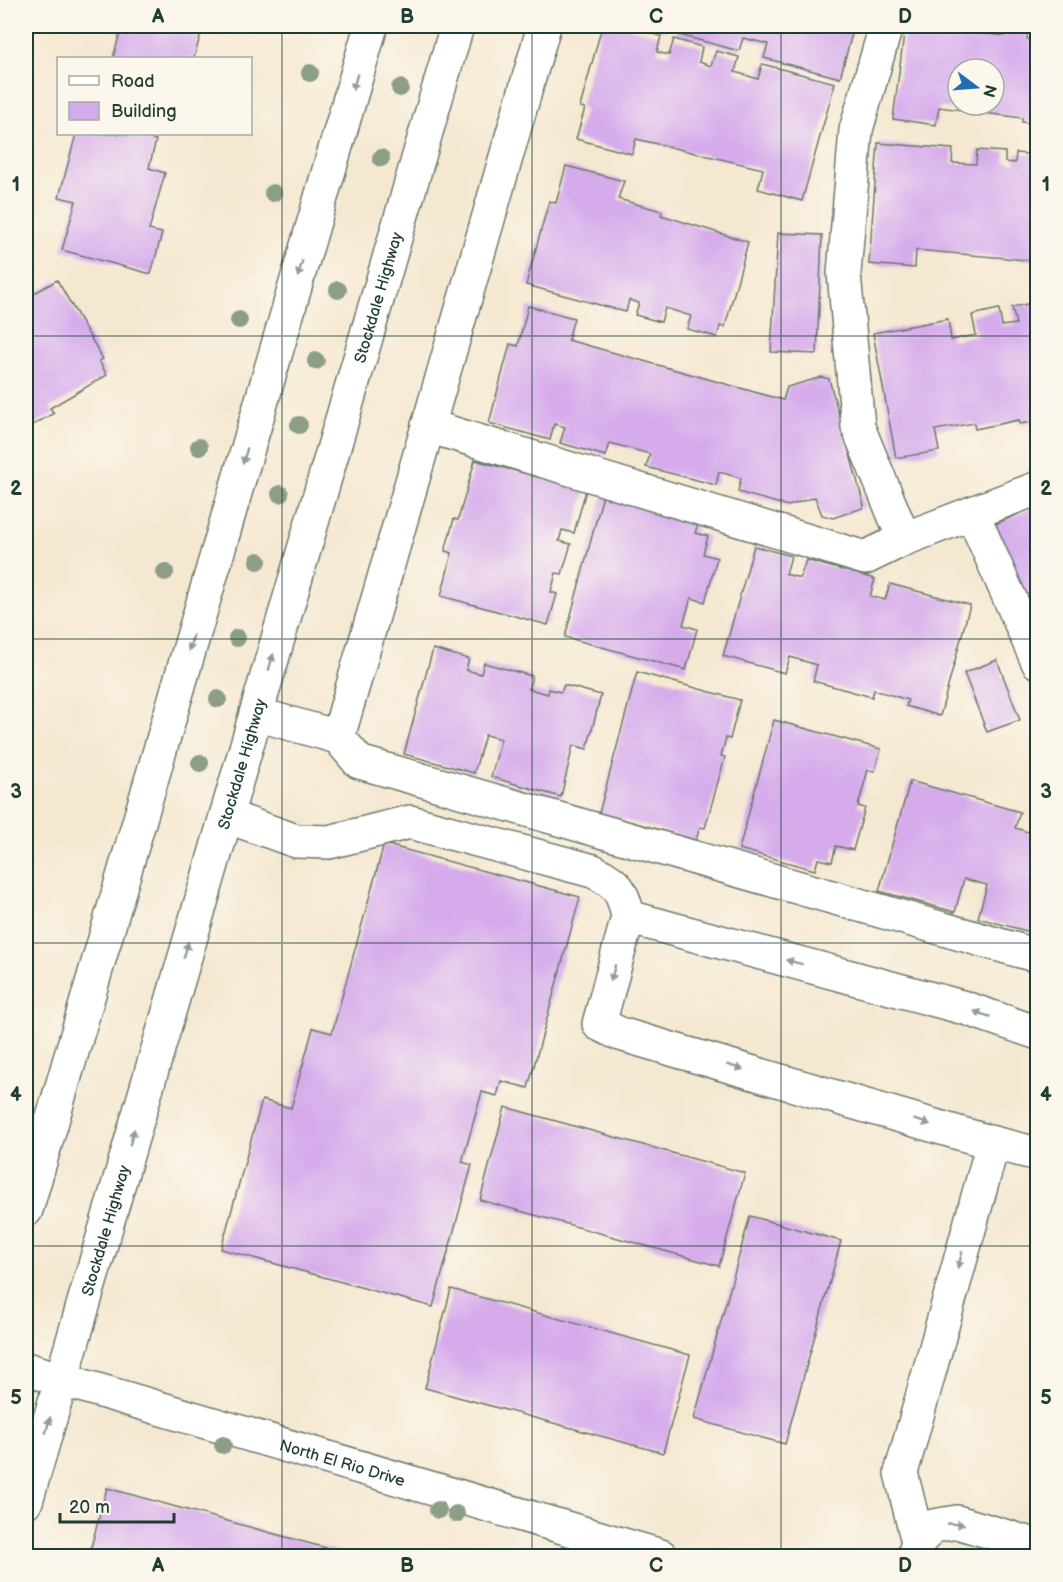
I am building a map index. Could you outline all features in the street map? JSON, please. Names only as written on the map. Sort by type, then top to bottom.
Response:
[{"type":"main road","points":[[26,1210],[371,26]]},
{"type":"main road","name":"Stockdale Highway","points":[[26,1501],[457,26]]},
{"type":"main road","points":[[338,737],[544,26]]},
{"type":"main road","points":[[886,26],[856,130],[844,273],[858,427],[904,539]]},
{"type":"main road","points":[[428,426],[866,558],[904,539],[1038,488]]},
{"type":"main road","points":[[972,513],[1038,662]]},
{"type":"main road","points":[[256,714],[338,737],[359,762],[1038,956]]},
{"type":"main road","points":[[226,816],[296,841],[329,842],[410,822],[593,871],[613,881],[625,901],[628,917],[599,1024],[620,1034],[993,1143],[1038,1154]]},
{"type":"main road","points":[[628,917],[965,1008],[1038,1033]]},
{"type":"main road","points":[[916,1549],[901,1473],[993,1143]]},
{"type":"main road","name":"North El Rio Drive","points":[[26,1369],[578,1545],[661,1557]]},
{"type":"main road","points":[[916,1549],[933,1526],[957,1522],[1038,1546]]},
{"type":"building","points":[[122,26],[203,26],[194,57],[113,57]]},
{"type":"building","points":[[602,26],[624,26],[661,36],[657,52],[669,55],[674,39],[702,47],[699,62],[711,66],[716,51],[739,57],[735,72],[758,79],[762,64],[835,83],[802,201],[758,189],[763,169],[636,139],[632,154],[576,139],[585,108],[580,107]]},
{"type":"building","points":[[650,26],[668,26],[666,31]]},
{"type":"building","points":[[679,26],[854,26],[840,78],[764,58],[768,44],[743,38],[739,51],[676,34]]},
{"type":"building","points":[[905,26],[981,26],[980,33],[1005,36],[1007,26],[1028,27],[1027,39],[1038,40],[1038,124],[1022,122],[1022,118],[1006,116],[1006,57],[946,57],[946,108],[939,107],[936,125],[893,119]]},
{"type":"building","points":[[76,135],[135,135],[156,140],[149,168],[165,173],[149,230],[162,233],[151,274],[62,250],[76,201],[59,197]]},
{"type":"building","points":[[878,143],[953,149],[952,163],[976,164],[977,150],[1005,152],[1005,162],[1015,163],[1016,153],[1038,155],[1038,261],[916,250],[915,268],[869,264]]},
{"type":"building","points":[[566,166],[624,181],[618,199],[662,211],[661,215],[748,242],[725,327],[720,326],[717,337],[687,329],[691,316],[665,308],[661,322],[635,315],[639,303],[629,300],[626,312],[526,285],[549,201],[556,203]]},
{"type":"building","points":[[778,233],[822,235],[817,354],[771,352]]},
{"type":"building","points":[[57,280],[103,359],[99,361],[107,375],[50,408],[54,413],[26,429],[26,298]]},
{"type":"building","points":[[1038,302],[1038,421],[1020,424],[1019,420],[975,429],[974,423],[935,430],[939,451],[896,458],[873,333],[948,319],[951,340],[976,335],[972,315],[999,309],[1002,326],[1016,324],[1012,307]]},
{"type":"building","points":[[528,306],[574,318],[568,340],[783,400],[787,387],[822,377],[829,379],[863,508],[833,518],[822,515],[815,497],[788,506],[738,492],[741,478],[719,472],[716,485],[646,467],[650,454],[610,443],[606,456],[560,443],[565,427],[554,424],[550,440],[489,423],[510,344],[518,346]]},
{"type":"building","points":[[475,460],[586,490],[574,533],[562,530],[559,541],[571,544],[562,574],[556,573],[551,592],[557,594],[548,625],[441,596],[452,553],[445,551],[454,519],[458,520]]},
{"type":"building","points":[[603,495],[699,521],[695,533],[708,536],[703,554],[717,558],[705,602],[691,598],[683,625],[697,629],[686,670],[565,637]]},
{"type":"building","points":[[1038,505],[1038,607],[1027,611],[989,527]]},
{"type":"building","points":[[754,546],[791,556],[786,574],[800,578],[806,560],[875,579],[870,596],[885,600],[890,584],[970,605],[940,716],[906,706],[908,700],[874,690],[872,697],[813,681],[817,665],[790,657],[785,673],[723,656]]},
{"type":"building","points":[[433,649],[469,659],[466,670],[481,674],[484,663],[532,676],[529,689],[548,694],[549,689],[561,692],[564,685],[601,695],[587,749],[573,745],[561,797],[491,777],[501,739],[485,735],[474,773],[404,754]]},
{"type":"building","points":[[997,660],[1020,720],[987,732],[964,673]]},
{"type":"building","points":[[637,672],[740,700],[730,739],[726,738],[721,756],[725,757],[705,828],[700,827],[696,840],[599,813]]},
{"type":"building","points":[[774,720],[881,749],[875,771],[868,770],[858,806],[865,808],[853,850],[836,846],[832,862],[818,859],[815,870],[739,849]]},
{"type":"building","points":[[910,781],[1020,812],[1015,828],[1035,834],[1038,830],[1038,934],[978,918],[987,885],[964,879],[955,912],[879,891]]},
{"type":"building","points":[[384,844],[580,897],[528,1088],[501,1081],[497,1096],[482,1092],[462,1162],[472,1165],[433,1307],[221,1249],[262,1100],[291,1108],[313,1028],[332,1033]]},
{"type":"building","points":[[505,1107],[745,1173],[719,1266],[480,1200]]},
{"type":"building","points":[[750,1216],[841,1241],[785,1444],[694,1419]]},
{"type":"building","points":[[451,1289],[690,1355],[663,1453],[425,1388]]},
{"type":"building","points":[[107,1488],[355,1556],[111,1556],[90,1551]]}]
